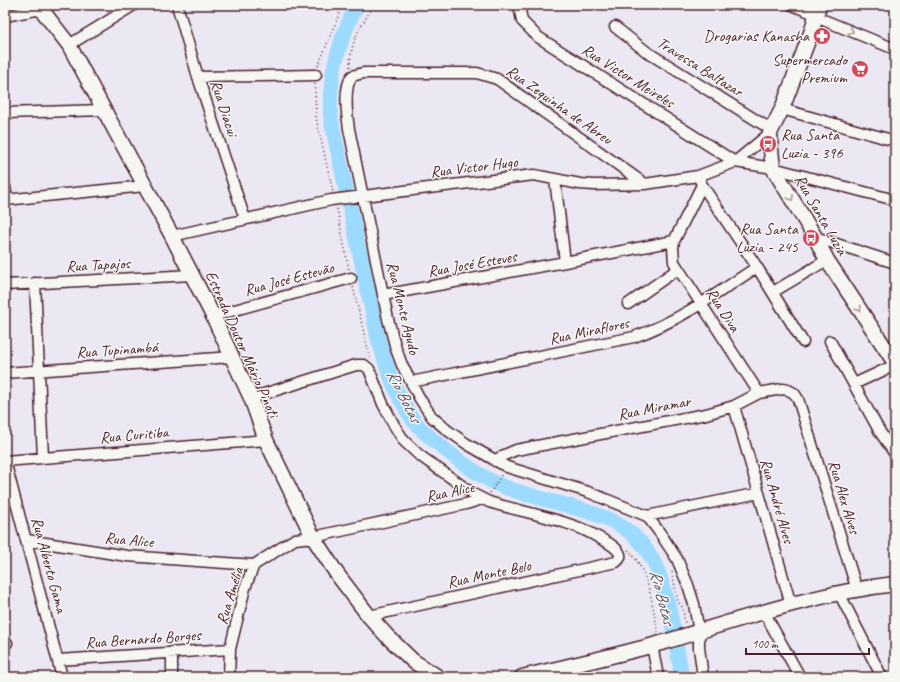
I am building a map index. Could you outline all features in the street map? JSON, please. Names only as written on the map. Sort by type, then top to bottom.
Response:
[{"type":"street","points":[[69,45],[134,5]]},
{"type":"street","name":"Rua Diacui","points":[[177,5],[198,77],[245,219]]},
{"type":"street","name":"Rua Victor Meireles","points":[[519,5],[522,21],[538,37],[735,162]]},
{"type":"street","points":[[792,5],[817,10],[822,19],[895,49]]},
{"type":"street","points":[[5,16],[39,7]]},
{"type":"street","name":"Estrada Doutor Mário Pinoti","points":[[39,7],[69,45],[172,236],[213,316],[251,398],[266,440],[313,537],[337,574],[369,616],[413,661],[438,677]]},
{"type":"street","points":[[771,131],[782,109],[812,30],[817,10]]},
{"type":"street","name":"Travessa Baltazar","points":[[614,27],[647,52],[771,131]]},
{"type":"street","name":"Rua Zequinha de Abreu","points":[[352,76],[363,73],[477,73],[497,78],[645,184]]},
{"type":"street","points":[[198,77],[316,75]]},
{"type":"street","name":"Rua Monte Agudo","points":[[352,76],[348,82],[347,89],[348,122],[360,196],[367,216],[383,295],[396,349],[411,382],[432,417],[452,434],[507,467],[588,492],[647,516]]},
{"type":"street","points":[[782,109],[895,141]]},
{"type":"street","points":[[5,113],[104,110]]},
{"type":"street","name":"Rua Victor Hugo","points":[[172,236],[338,199],[534,175],[594,185],[645,184],[700,180],[735,162],[771,131]]},
{"type":"street","name":"Rua Santa Luzia","points":[[771,131],[773,168],[815,237],[827,260],[895,364]]},
{"type":"street","points":[[735,162],[773,168],[895,200]]},
{"type":"street","points":[[555,179],[565,262]]},
{"type":"street","points":[[674,241],[700,180]]},
{"type":"street","points":[[700,180],[773,292],[803,342]]},
{"type":"street","points":[[5,187],[6,200],[145,186]]},
{"type":"street","points":[[815,237],[895,263]]},
{"type":"street","name":"Rua José Esteves","points":[[383,295],[674,241]]},
{"type":"street","name":"Rua Diva","points":[[674,241],[673,256],[678,269],[759,393]]},
{"type":"street","points":[[773,292],[827,260]]},
{"type":"street","name":"Rua Miraflores","points":[[411,382],[634,337],[664,325],[701,304],[757,267]]},
{"type":"street","points":[[628,304],[678,269]]},
{"type":"street","name":"Rua Tapajos","points":[[5,285],[192,275]]},
{"type":"street","name":"Rua José Estevão","points":[[213,316],[351,278]]},
{"type":"street","points":[[35,283],[43,458]]},
{"type":"street","points":[[830,341],[880,432],[895,454]]},
{"type":"street","name":"Rua Tupinambá","points":[[5,373],[232,357]]},
{"type":"street","points":[[251,398],[356,365],[367,363],[383,404],[404,441],[419,455],[485,496]]},
{"type":"street","points":[[854,384],[895,364]]},
{"type":"street","name":"Rua Miramar","points":[[495,461],[516,450],[692,416],[734,406],[759,393],[782,389],[794,393],[798,399],[802,414]]},
{"type":"street","name":"Rua André Alves","points":[[734,406],[791,605]]},
{"type":"street","name":"Rua Alex Alves","points":[[802,414],[857,590]]},
{"type":"street","name":"Rua Curitiba","points":[[5,461],[266,440]]},
{"type":"street","name":"Rua Alberto Gama","points":[[5,461],[62,677]]},
{"type":"street","points":[[703,677],[699,648],[690,634],[694,604],[688,585],[677,559],[647,516],[759,493]]},
{"type":"street","name":"Rua Alice","points":[[313,537],[466,504],[485,496],[489,502],[568,524],[587,531],[619,551],[620,558],[616,562]]},
{"type":"street","name":"Rua Amélia","points":[[229,677],[230,649],[245,588],[254,565],[295,539],[313,537]]},
{"type":"street","name":"Rua Alice","points":[[27,540],[127,556],[254,565]]},
{"type":"street","name":"Rua Monte Belo","points":[[369,616],[616,562]]},
{"type":"street","points":[[522,677],[659,643],[764,612],[839,593],[895,584]]},
{"type":"street","points":[[839,593],[882,677]]},
{"type":"street","points":[[764,612],[800,677]]},
{"type":"street","points":[[658,677],[659,643]]},
{"type":"street","name":"Rua Bernardo Borges","points":[[58,660],[230,649]]},
{"type":"street","points":[[172,652],[172,677]]},
{"type":"path","points":[[352,76],[350,68],[350,53],[360,27],[374,5]]},
{"type":"path","points":[[326,158],[338,199],[367,363]]},
{"type":"path","points":[[491,492],[502,474]]},
{"type":"path","points":[[485,496],[496,496]]},
{"type":"path","points":[[628,550],[638,563],[647,583],[659,643]]},
{"type":"path","points":[[671,570],[678,602],[683,608],[690,634]]},
{"type":"waterway","name":"Rio Botas","points":[[357,5],[344,33],[335,61],[332,75],[330,105],[331,120],[378,338],[384,359],[397,392],[408,412],[421,429],[458,460],[482,476],[510,489],[596,514],[620,525],[640,541],[655,565],[666,595],[682,677]]},
{"type":"place","name":"Drogarias Kanasha","points":[[822,36]]},
{"type":"place","name":"Supermercado Premium","points":[[860,69]]},
{"type":"place","name":"Rua Santa Luzia - 396","points":[[768,144]]},
{"type":"place","name":"Rua Santa Luzia - 245","points":[[811,238]]}]
